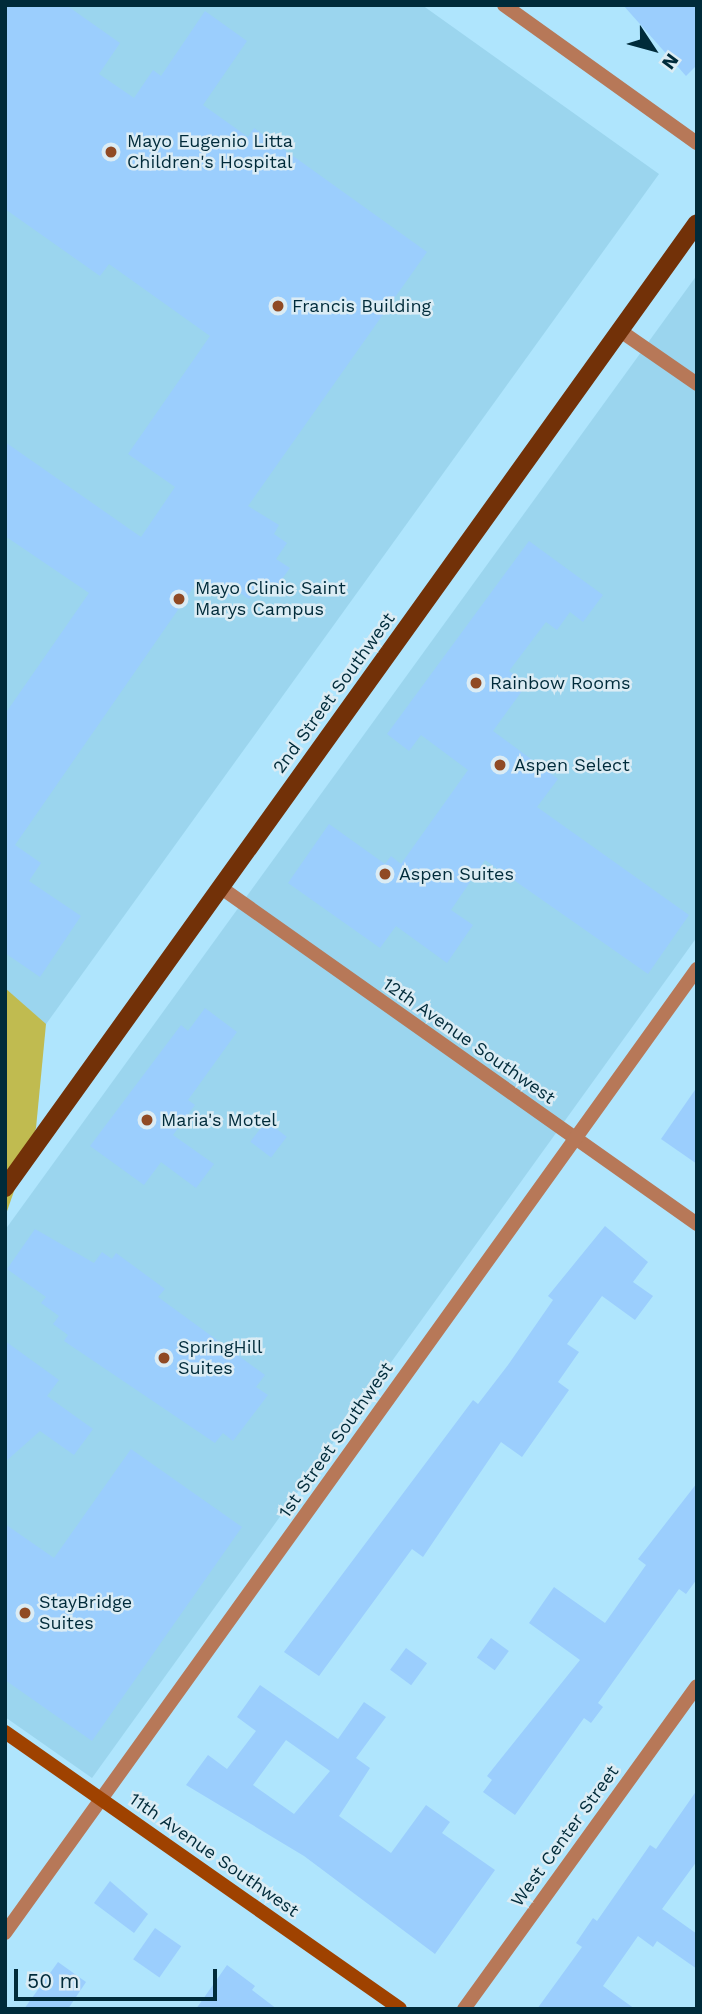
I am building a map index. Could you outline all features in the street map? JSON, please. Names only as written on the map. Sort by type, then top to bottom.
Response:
[{"type":"main road","name":"2nd Street Southwest","points":[[5,1188],[697,223]]},
{"type":"main road","name":"11th Avenue Southwest","points":[[5,1732],[400,2009]]},
{"type":"street","points":[[504,5],[697,143]]},
{"type":"street","points":[[619,330],[697,384]]},
{"type":"street","name":"12th Avenue Southwest","points":[[220,887],[573,1139],[697,1224]]},
{"type":"street","name":"1st Street Southwest","points":[[5,1933],[103,1801],[573,1139],[697,970]]},
{"type":"street","name":"West Center Street","points":[[464,2009],[697,1686]]},
{"type":"shaded area","name":"Mayo Clinic Saint Marys Campus","points":[[5,5],[422,5],[659,174],[5,1081]]},
{"type":"shaded area","points":[[697,275],[697,937],[92,1778],[5,1717],[5,1230]]},
{"type":"shaded area","points":[[5,988],[46,1024],[36,1128],[5,1217]]},
{"type":"building","points":[[5,5],[66,5],[120,43],[99,74],[134,98],[153,70],[161,76],[205,11],[247,41],[203,105],[248,137],[254,128],[427,252],[248,506],[279,525],[274,534],[287,543],[276,559],[290,568],[274,590],[261,582],[249,599],[234,589],[228,597],[200,578],[15,845],[41,863],[29,881],[81,916],[40,977],[5,953],[5,714],[89,593],[5,536],[5,442],[141,537],[175,487],[128,454],[210,336],[109,264],[100,276],[5,209]]},
{"type":"building","points":[[623,5],[697,5],[697,65],[686,76]]},
{"type":"building","points":[[529,541],[603,595],[583,622],[570,612],[557,630],[546,622],[509,671],[527,684],[493,731],[558,779],[537,807],[689,915],[648,974],[485,860],[451,910],[473,925],[447,963],[396,926],[380,948],[288,883],[329,824],[385,864],[391,856],[401,864],[468,770],[421,735],[409,751],[387,734]]},
{"type":"building","name":"Maria's Motel","points":[[205,1008],[237,1032],[188,1100],[195,1105],[173,1135],[214,1164],[196,1188],[161,1162],[144,1185],[90,1146],[181,1025],[188,1031]]},
{"type":"building","points":[[697,1087],[697,1164],[661,1139]]},
{"type":"building","points":[[266,1121],[287,1137],[271,1157],[250,1142]]},
{"type":"building","points":[[605,1226],[648,1262],[633,1282],[653,1296],[635,1320],[602,1296],[567,1344],[579,1352],[558,1382],[569,1390],[522,1457],[501,1442],[423,1557],[412,1549],[319,1676],[284,1652],[473,1400],[478,1404],[508,1365],[553,1300],[548,1296]]},
{"type":"building","name":"SpringHill Suites","points":[[35,1229],[94,1263],[102,1252],[112,1259],[116,1253],[165,1289],[158,1297],[265,1375],[256,1387],[268,1395],[233,1441],[223,1433],[215,1443],[64,1341],[68,1335],[53,1324],[59,1316],[41,1303],[46,1297],[7,1269]]},
{"type":"building","points":[[5,1341],[59,1380],[47,1396],[93,1429],[74,1455],[40,1431],[5,1462]]},
{"type":"building","points":[[131,1449],[242,1527],[92,1741],[5,1680],[5,1524],[54,1558]]},
{"type":"building","points":[[697,1483],[697,1579],[686,1594],[679,1589],[598,1703],[603,1707],[591,1723],[584,1718],[515,1815],[483,1792],[492,1780],[487,1776],[580,1660],[529,1623],[554,1587],[605,1623],[646,1565],[638,1559]]},
{"type":"building","points":[[491,1638],[509,1651],[495,1670],[477,1657]]},
{"type":"building","points":[[406,1648],[427,1663],[411,1685],[390,1670]]},
{"type":"building","points":[[260,1685],[338,1739],[364,1702],[386,1717],[356,1758],[370,1768],[339,1816],[391,1853],[426,1805],[450,1822],[442,1833],[495,1870],[435,1954],[304,1856],[186,1785],[208,1755],[227,1769],[256,1731],[237,1717]],"holes":[[[286,1740],[330,1771],[294,1814],[253,1785]]]},
{"type":"building","points":[[697,1790],[697,1861],[662,1909],[697,1934],[697,1969],[657,1941],[653,1947],[638,1936],[603,1986],[635,2009],[537,2009],[582,1947],[576,1943],[593,1918],[597,1921],[650,1845],[656,1849]]},
{"type":"building","points":[[110,1881],[148,1914],[134,1933],[94,1903]]},
{"type":"building","points":[[155,1928],[181,1946],[159,1977],[133,1959]]},
{"type":"building","points":[[58,1962],[86,1982],[68,2009],[24,2009]]},
{"type":"building","points":[[227,1965],[255,1986],[252,1990],[277,2009],[196,2009]]},
{"type":"place","name":"Mayo Eugenio Litta Children's Hospital","points":[[111,152]]},
{"type":"place","name":"Francis Building","points":[[278,306]]},
{"type":"place","name":"Mayo Clinic Saint Marys Campus","points":[[179,599]]},
{"type":"place","name":"Rainbow Rooms","points":[[476,683]]},
{"type":"place","name":"Aspen Select","points":[[500,765]]},
{"type":"place","name":"Aspen Suites","points":[[385,874]]},
{"type":"place","name":"Maria's Motel","points":[[147,1120]]},
{"type":"place","name":"SpringHill Suites","points":[[164,1358]]},
{"type":"place","name":"StayBridge Suites","points":[[25,1613]]}]
